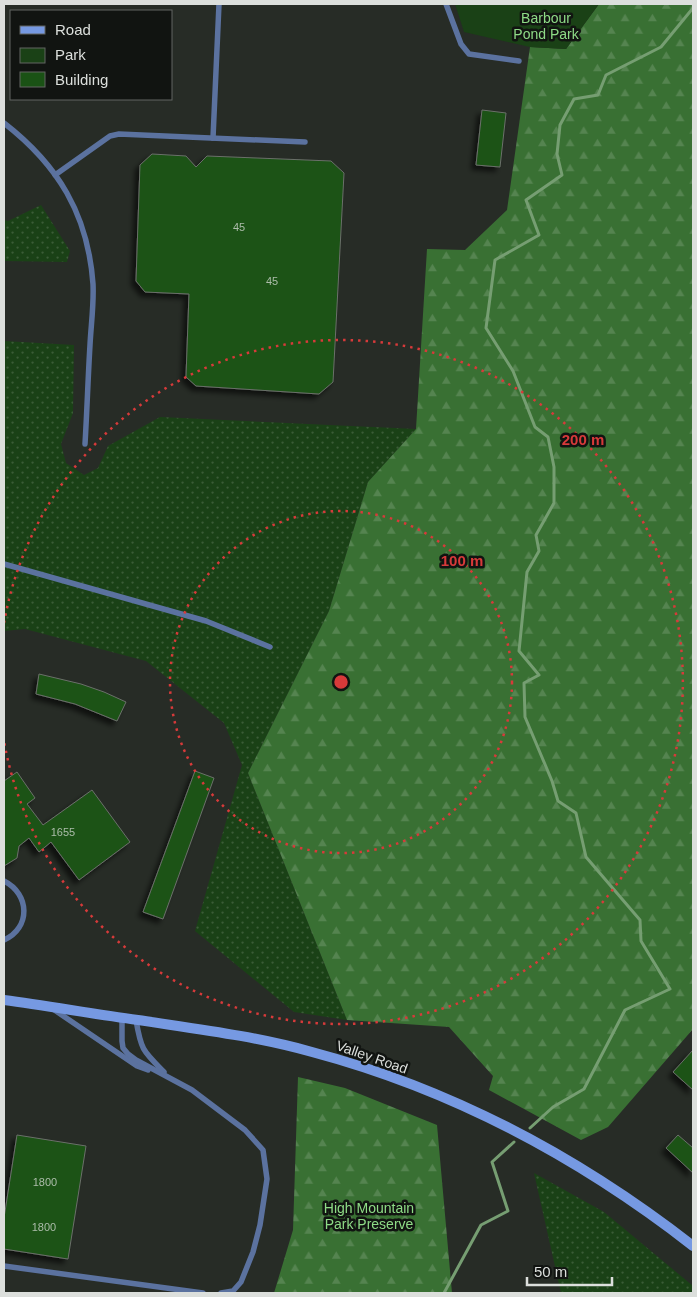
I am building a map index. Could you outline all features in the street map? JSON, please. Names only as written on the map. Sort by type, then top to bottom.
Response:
[{"type":"main road","name":"Valley Road","points":[[4,1000],[217,1031],[266,1040],[353,1064],[486,1116],[547,1148],[618,1190],[654,1215],[693,1246]]},
{"type":"lane","points":[[213,138],[219,4]]},
{"type":"lane","points":[[446,4],[461,44],[469,54],[519,61]]},
{"type":"lane","points":[[4,123],[35,149],[61,182],[77,212],[88,247],[93,285],[85,444]]},
{"type":"lane","points":[[55,175],[110,136],[119,134],[305,142]]},
{"type":"lane","points":[[4,564],[206,621],[270,647]]},
{"type":"lane","points":[[4,881],[18,892],[23,904],[24,913],[19,929],[4,940]]},
{"type":"lane","points":[[49,1006],[63,1018],[137,1066],[169,1077]]},
{"type":"lane","points":[[122,1018],[123,1048],[128,1054],[192,1090],[245,1130],[263,1150],[266,1179],[260,1225],[253,1252],[241,1282],[233,1290],[221,1293]]},
{"type":"lane","points":[[136,1020],[139,1041],[144,1052],[169,1077]]},
{"type":"lane","points":[[4,1266],[204,1293]]},
{"type":"green space","name":"Barbour Pond Park","points":[[455,4],[599,4],[566,49],[530,47],[464,32]]},
{"type":"green space","points":[[599,4],[693,4],[693,1029],[608,1127],[581,1140],[489,1090],[493,1076],[449,1027],[347,1020],[248,773],[329,611],[368,482],[416,429],[427,249],[465,250],[507,210],[530,47],[566,49]]},
{"type":"green space","points":[[41,205],[70,251],[67,262],[4,261],[4,220],[8,221]]},
{"type":"green space","points":[[4,341],[74,345],[73,413],[61,444],[66,463],[84,475],[98,468],[108,446],[160,417],[416,429],[368,482],[329,611],[248,773],[347,1020],[294,1012],[195,931],[242,765],[224,723],[146,661],[25,629],[4,631]]},
{"type":"green space","name":"High Mountain Park Preserve","points":[[298,1077],[345,1088],[437,1125],[452,1293],[274,1293],[293,1230]]},
{"type":"green space","points":[[534,1173],[604,1212],[693,1286],[693,1293],[561,1293]]},
{"type":"building","points":[[482,110],[506,113],[500,167],[476,165]]},
{"type":"building","points":[[152,154],[186,156],[196,167],[207,156],[331,161],[344,173],[333,382],[319,394],[196,386],[186,377],[189,294],[145,292],[136,281],[140,165]]},
{"type":"building","points":[[39,674],[81,684],[126,702],[117,721],[75,704],[36,694]]},
{"type":"building","points":[[195,771],[214,778],[163,919],[143,912]]},
{"type":"building","points":[[17,772],[35,798],[27,804],[43,825],[92,790],[130,842],[79,880],[51,842],[39,852],[29,838],[19,846],[17,858],[4,866],[4,781]]},
{"type":"building","points":[[693,1050],[693,1090],[673,1072]]},
{"type":"building","points":[[17,1135],[86,1146],[68,1259],[4,1249],[4,1218]]},
{"type":"building","points":[[678,1135],[693,1148],[693,1173],[666,1148]]},
{"type":"waterway","points":[[530,1128],[553,1107],[584,1089],[625,1010],[670,989],[641,941],[640,920],[586,857],[576,813],[558,801],[552,781],[525,717],[524,683],[539,675],[519,651],[527,572],[539,551],[536,535],[554,503],[554,467],[548,437],[535,427],[513,371],[486,328],[495,260],[539,235],[526,200],[562,175],[557,154],[560,125],[574,99],[598,95],[606,75],[661,47],[693,8]]},
{"type":"waterway","points":[[444,1293],[481,1225],[508,1211],[492,1162],[514,1142]]}]
